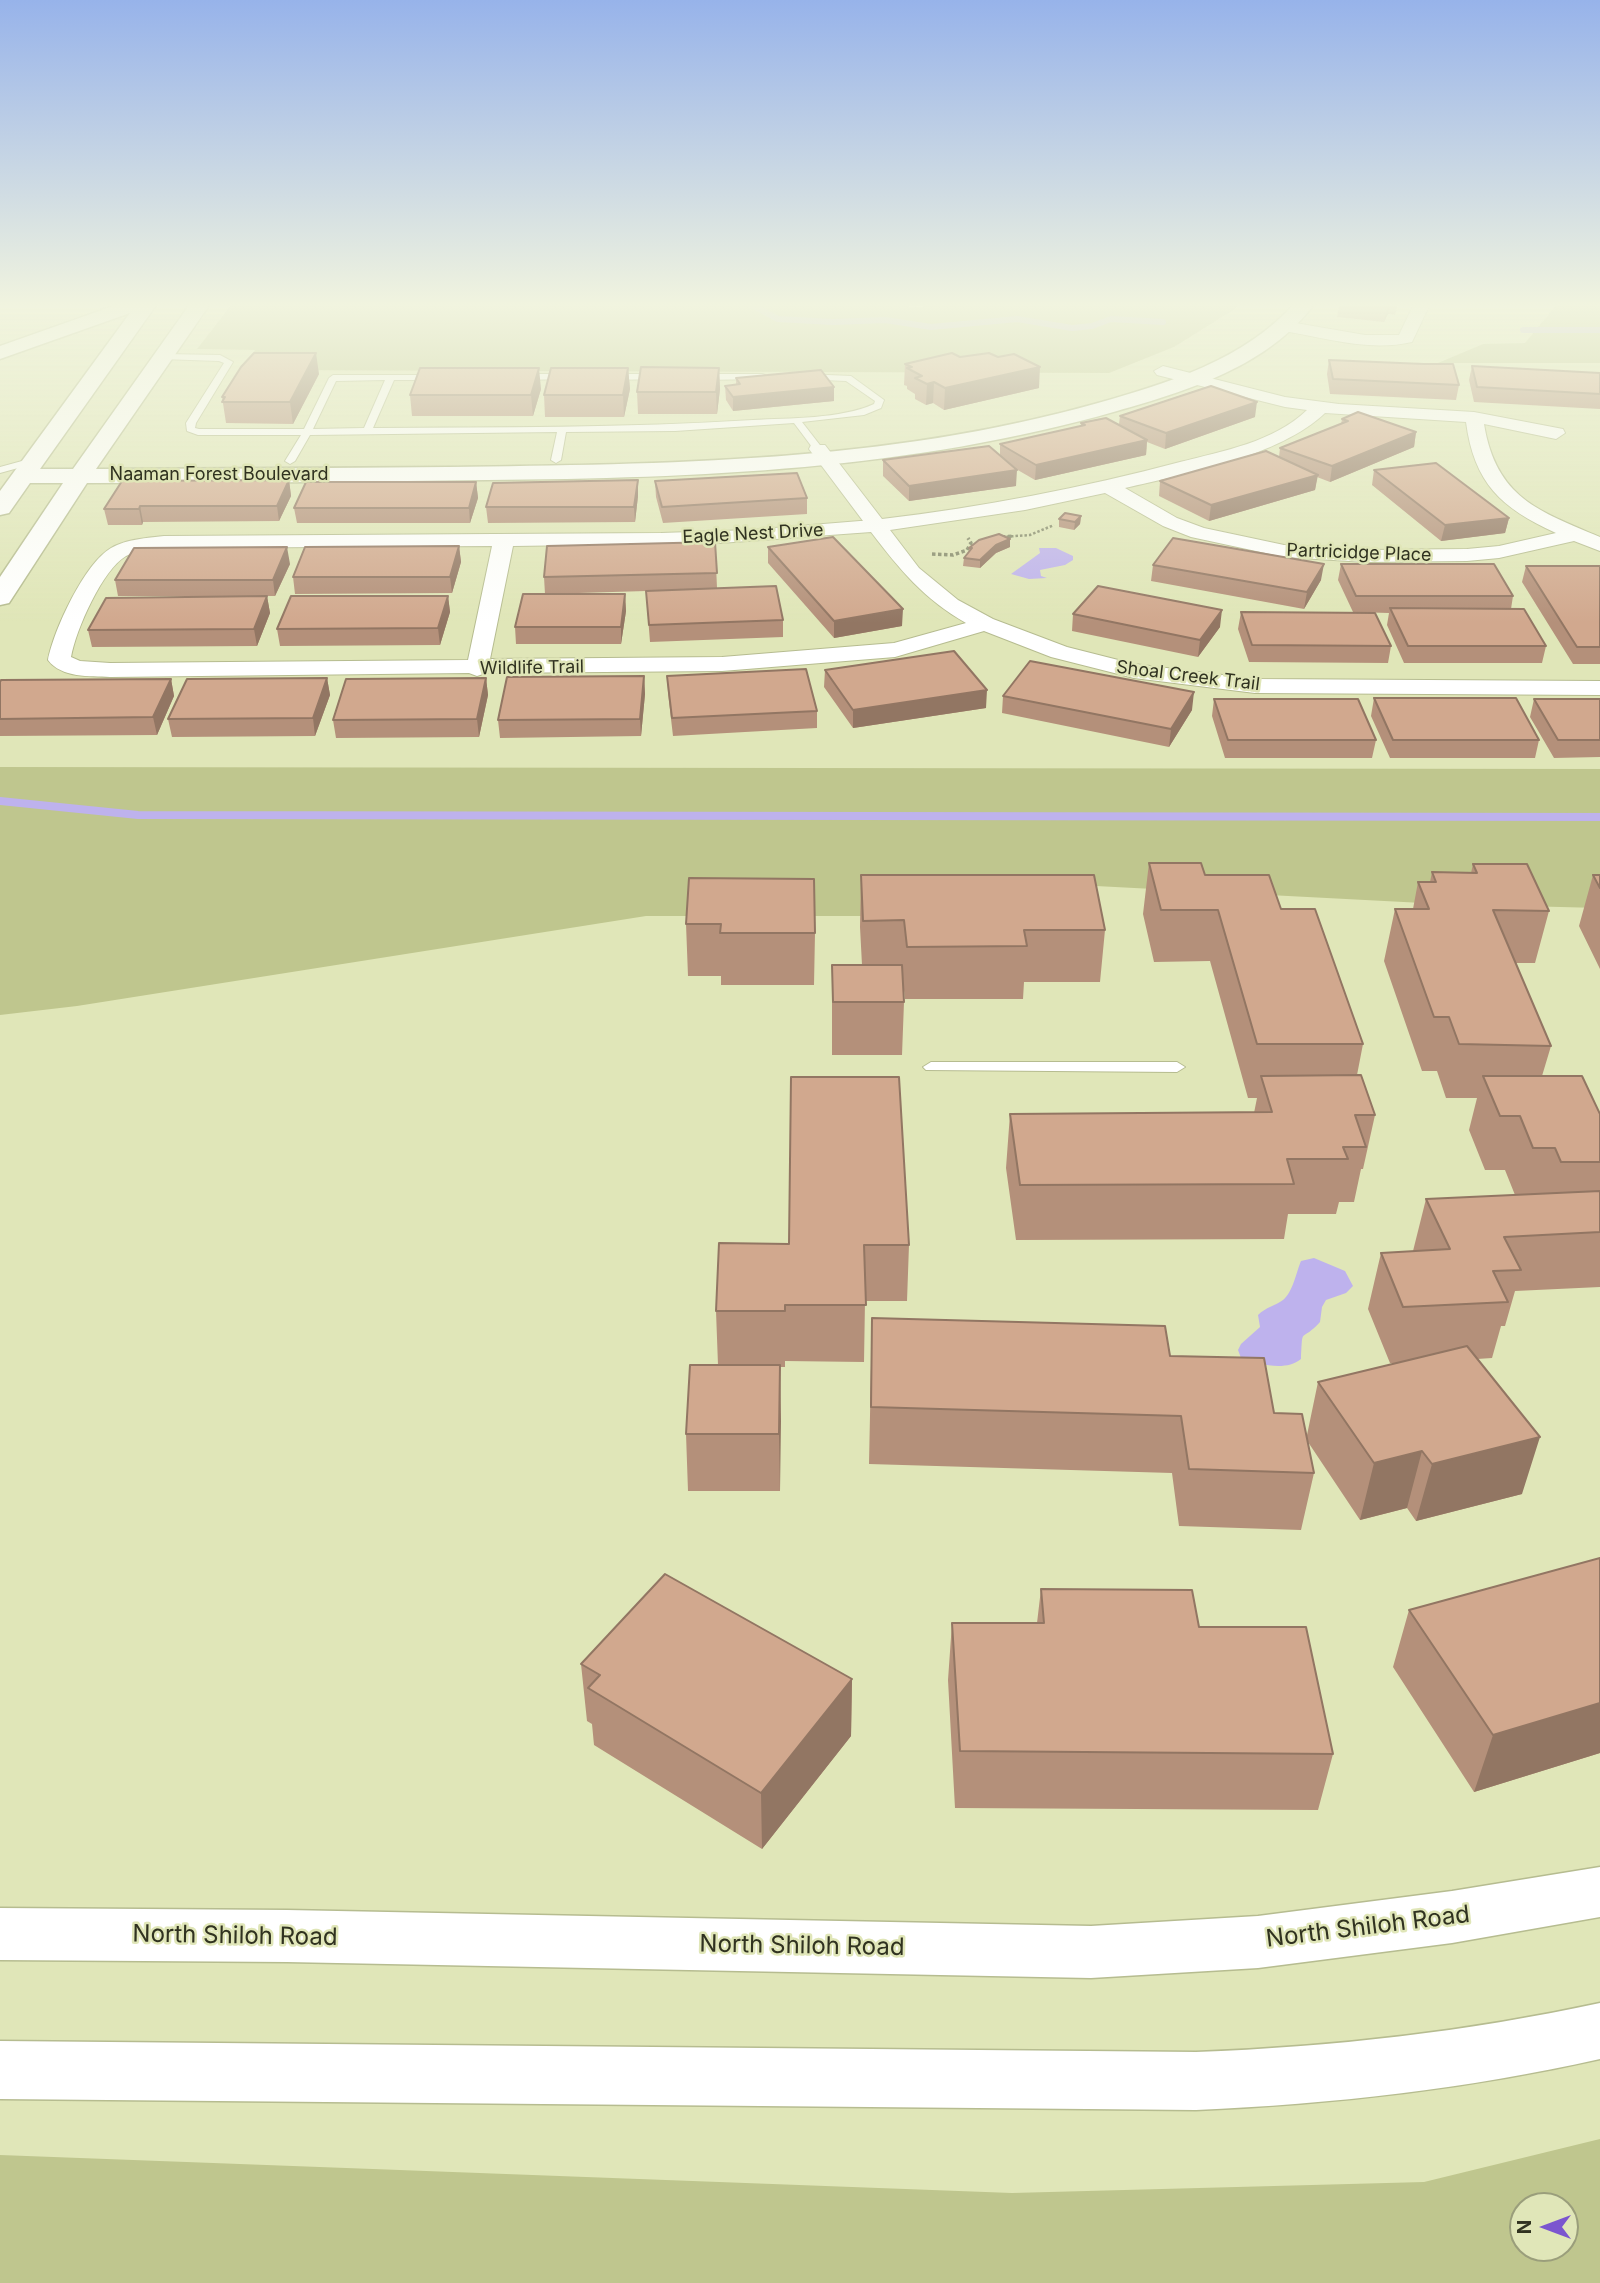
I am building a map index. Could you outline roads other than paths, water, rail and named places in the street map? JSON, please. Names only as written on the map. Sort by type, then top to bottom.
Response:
[{"type":"main road","points":[[0,508],[15,469],[64,411]]},
{"type":"main road","points":[[0,597],[126,411]]},
{"type":"main road","name":"Naaman Forest Boulevard","points":[[85,469],[290,461],[823,456],[1037,411]]},
{"type":"main road","name":"Naaman Forest Boulevard","points":[[15,469],[620,473],[989,439],[1098,411]]},
{"type":"main road","points":[[466,473],[527,467],[556,460]]},
{"type":"main road","name":"North Shiloh Road","points":[[0,1934],[287,1936],[1091,1952],[1258,1942],[1452,1917],[1600,1892]]},
{"type":"main road","points":[[0,2070],[1196,2081],[1319,2075],[1531,2047],[1600,2031]]},
{"type":"street","name":"Eagle Nest Drive","points":[[75,668],[59,660],[60,647],[90,589],[112,557],[128,548],[164,542],[751,536],[877,524],[1031,504],[1110,488],[1256,445],[1285,433],[1318,411]]},
{"type":"street","points":[[1375,411],[1474,417],[1556,433]]},
{"type":"street","points":[[1474,417],[1476,442],[1489,477],[1500,491],[1518,506],[1600,545]]},
{"type":"street","name":"Shoal Creek Trail","points":[[823,456],[912,572],[950,606],[985,624],[1094,663],[1178,678],[1268,686],[1600,688]]},
{"type":"street","name":"Partricidge Place","points":[[1110,488],[1170,522],[1198,533],[1284,551],[1344,555],[1467,555],[1499,552],[1577,534]]},
{"type":"street","points":[[477,669],[504,540]]},
{"type":"street","name":"Wildlife Trail","points":[[75,668],[477,669],[722,664],[895,650],[985,624]]},
{"type":"lane","points":[[199,411],[190,429],[198,432],[675,428],[796,420],[867,411]]},
{"type":"lane","points":[[290,461],[317,411]]},
{"type":"lane","points":[[367,431],[376,411]]},
{"type":"lane","points":[[796,420],[823,456]]},
{"type":"lane","points":[[556,460],[562,430]]},
{"type":"lane","points":[[931,1067],[1177,1067]]},
{"type":"waterway","points":[[0,801],[138,815],[1600,817]]}]
